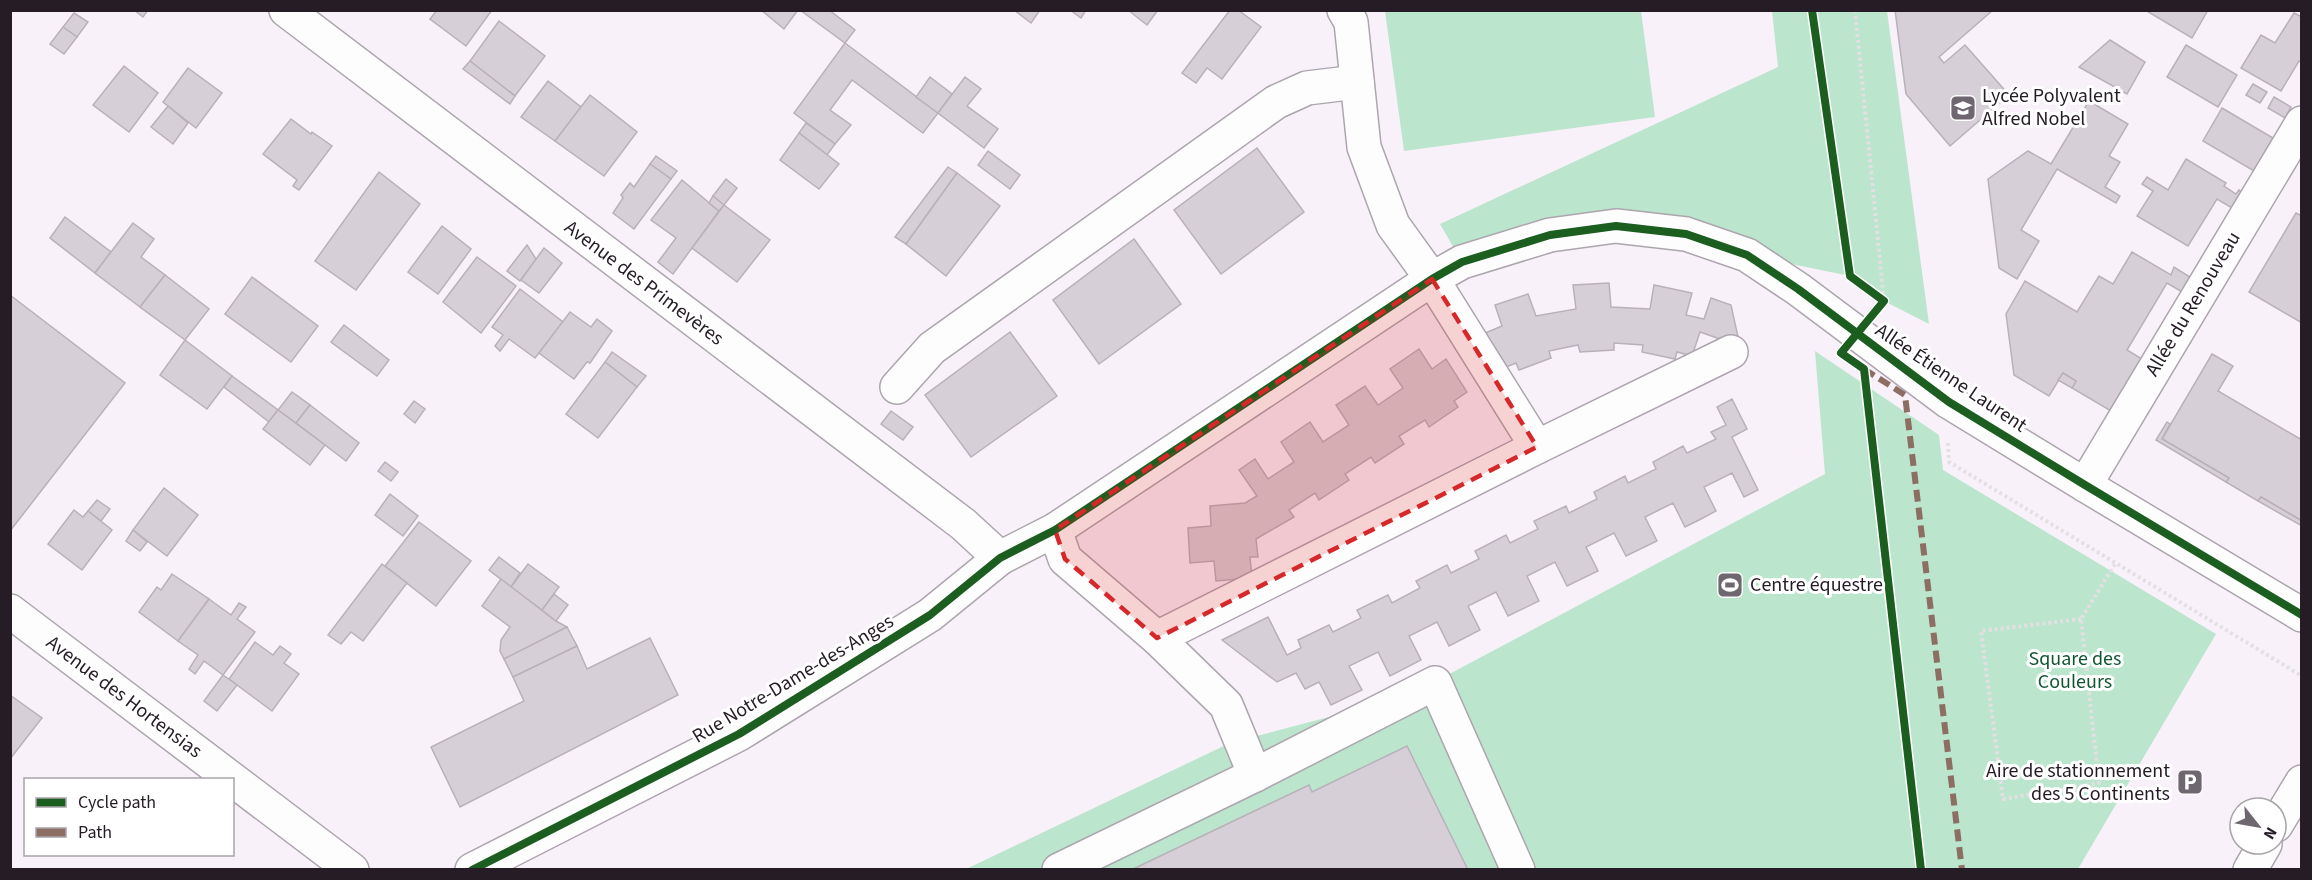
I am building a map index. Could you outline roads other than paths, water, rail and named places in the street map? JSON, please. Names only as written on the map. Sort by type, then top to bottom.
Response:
[{"type":"street","name":"Avenue des Primevères","points":[[286,10],[963,524],[1000,558]]},
{"type":"street","points":[[1344,10],[1351,22],[1364,147],[1393,225],[1432,279],[1537,447]]},
{"type":"street","points":[[897,387],[932,348],[1276,102],[1307,88],[1357,82]]},
{"type":"street","name":"Allée du Renouveau","points":[[2085,485],[2301,123]]},
{"type":"street","name":"Allée Étienne Laurent","points":[[1055,530],[1432,279],[1462,262],[1550,235],[1616,226],[1686,234],[1747,255],[1798,289],[1949,402],[2301,615]]},
{"type":"street","points":[[1157,638],[1731,352]]},
{"type":"street","name":"Rue Notre-Dame-des-Anges","points":[[472,870],[739,734],[930,615],[1000,558],[1055,530]]},
{"type":"street","points":[[1055,530],[1065,559],[1157,638],[1227,705],[1255,775]]},
{"type":"street","name":"Avenue des Hortensias","points":[[10,611],[231,778]]},
{"type":"street","points":[[1059,870],[1255,775],[1435,683],[1518,870]]},
{"type":"street","name":"Avenue des Hortensias","points":[[234,781],[352,870]]},
{"type":"street","points":[[2288,804],[2301,782]]},
{"type":"street","points":[[2250,870],[2258,856]]},
{"type":"place","name":"Lycée Polyvalent Alfred Nobel","points":[[1963,108]]},
{"type":"place","name":"Centre équestre","points":[[1730,585]]},
{"type":"place","name":"Aire de stationnement des 5 Continents","points":[[2190,782]]},
{"type":"park label","name":"Square des Couleurs","points":[[2075,670]]}]
